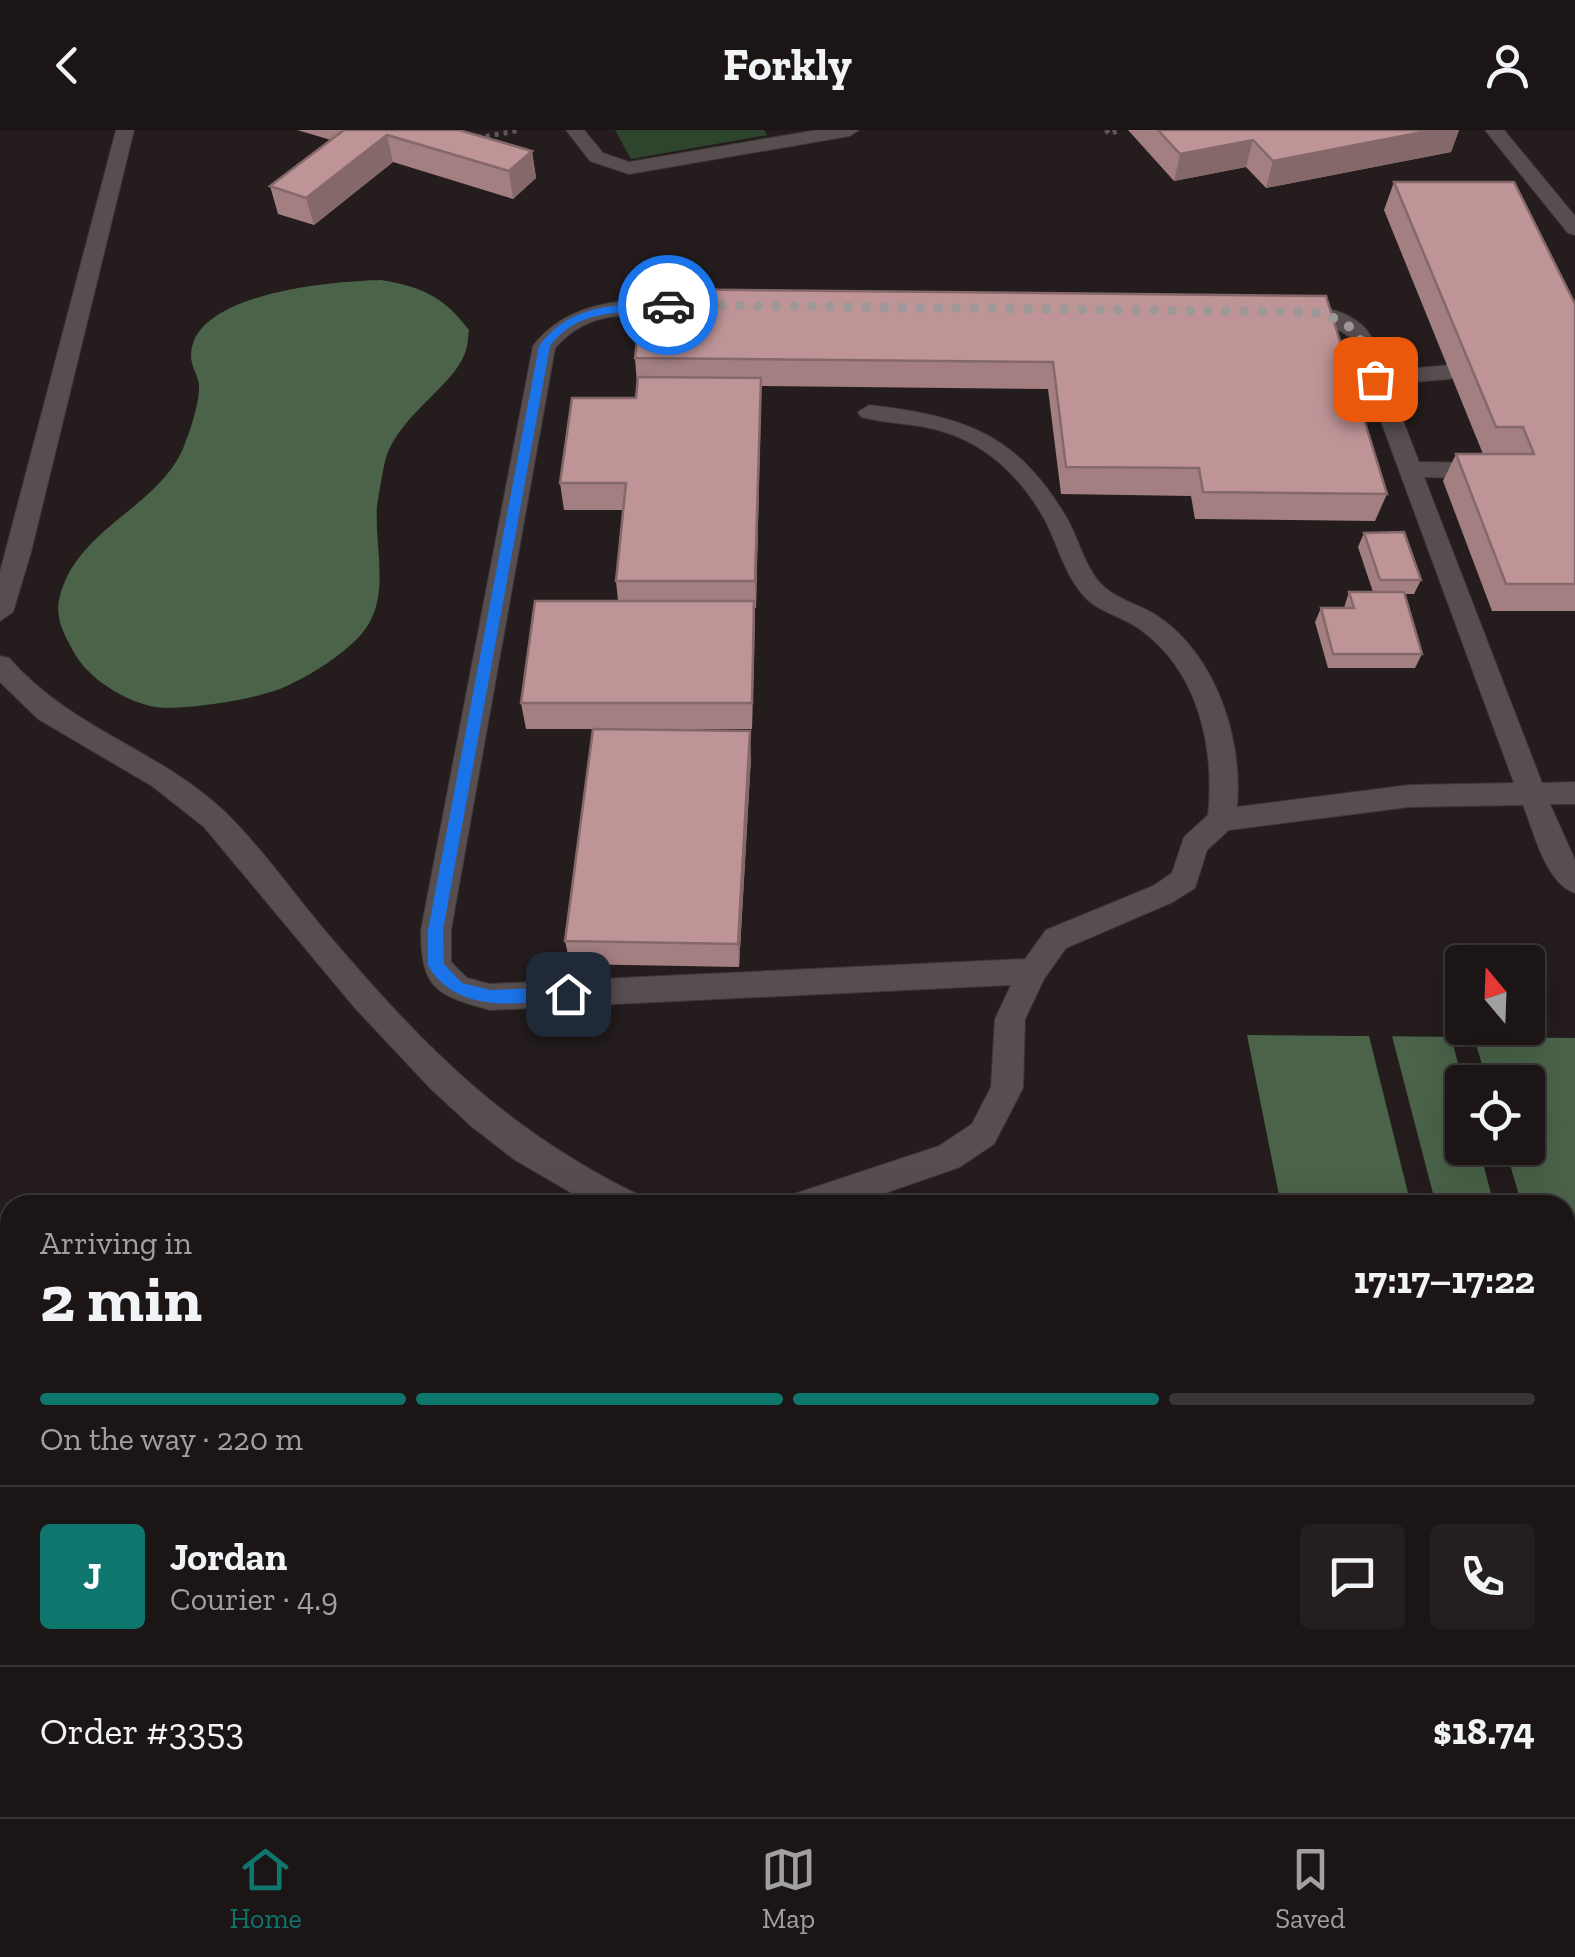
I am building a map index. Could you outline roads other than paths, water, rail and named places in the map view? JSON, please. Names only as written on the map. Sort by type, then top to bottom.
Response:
[{"type":"street","points":[[0,612],[50,446],[88,271],[125,130]]},
{"type":"street","points":[[575,130],[596,160],[630,168],[844,130]]},
{"type":"street","points":[[1494,130],[1575,230]]},
{"type":"street","points":[[706,306],[608,308],[577,317],[557,329],[544,346],[436,930],[436,966],[456,988],[490,997],[1033,971]]},
{"type":"street","points":[[1274,311],[1312,312],[1346,322],[1360,334],[1531,791],[1563,866],[1575,881]]},
{"type":"street","points":[[1375,379],[1450,372]]},
{"type":"street","points":[[869,412],[952,424],[1007,454],[1058,522],[1070,554],[1096,594],[1154,625],[1196,679],[1220,732],[1228,785],[1222,820]]},
{"type":"street","points":[[1408,469],[1516,471]]},
{"type":"street","points":[[0,665],[45,713],[163,778],[213,818],[419,1058],[489,1126],[563,1176],[604,1195]]},
{"type":"street","points":[[836,1195],[949,1157],[983,1134],[1007,1088],[1010,1019],[1033,971],[1056,939],[1163,894],[1185,880],[1194,845],[1222,820],[1410,796],[1575,793]]}]
